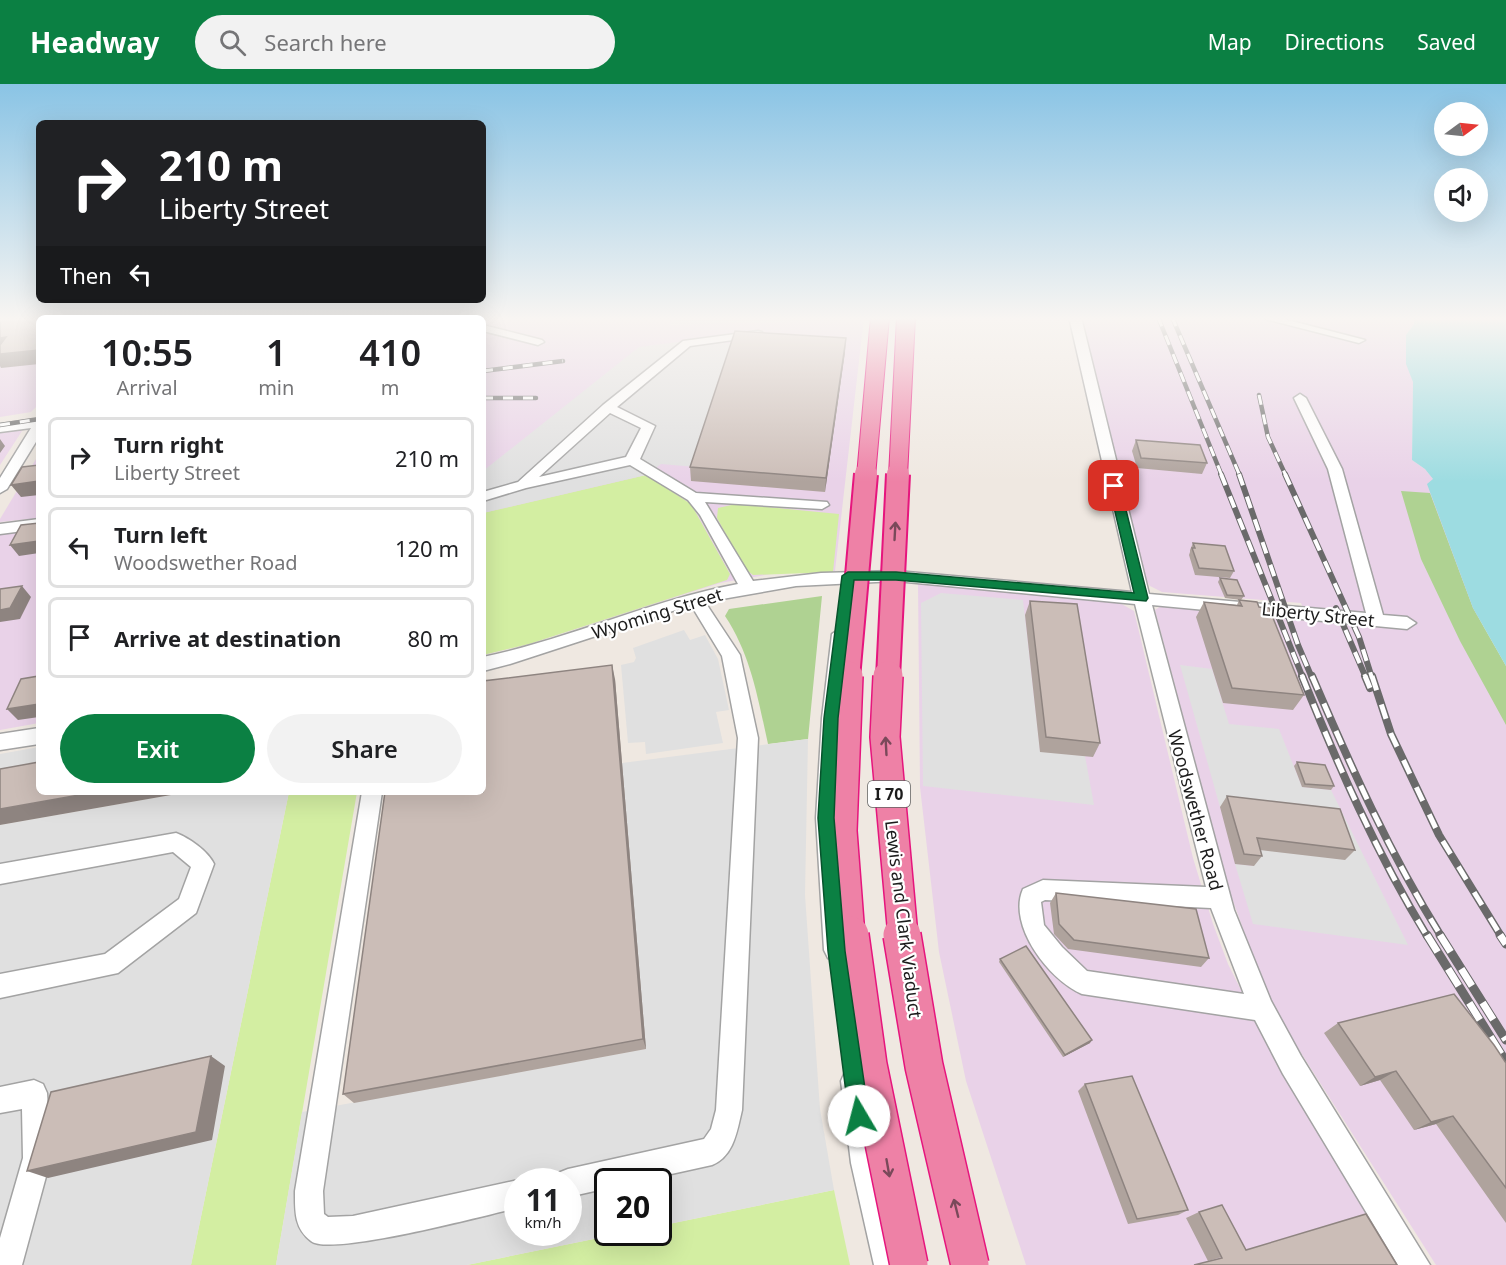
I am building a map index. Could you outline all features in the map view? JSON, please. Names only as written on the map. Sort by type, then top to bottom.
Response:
[{"type":"highway","name":"I 70","points":[[875,372],[848,679],[843,769],[843,861],[856,993],[892,1190],[909,1265]]},
{"type":"highway","name":"Lewis and Clark Viaduct","points":[[903,372],[885,737],[896,876],[911,997],[940,1140],[970,1265]]},
{"type":"street","points":[[522,485],[608,408],[652,372]]},
{"type":"street","points":[[868,372],[848,576],[831,718],[826,818],[836,951],[865,1164],[889,1265]]},
{"type":"street","name":"Woodswether Road","points":[[1088,372],[1142,598],[1219,898],[1262,1009],[1292,1065],[1415,1265]]},
{"type":"street","points":[[1300,398],[1335,469],[1376,620]]},
{"type":"street","points":[[608,408],[648,426],[632,460]]},
{"type":"street","points":[[0,428],[36,428]]},
{"type":"street","points":[[0,439],[36,428]]},
{"type":"street","points":[[0,489],[36,430]]},
{"type":"street","points":[[486,496],[522,485],[632,460],[693,497],[706,513],[749,588]]},
{"type":"street","points":[[12,470],[34,467]]},
{"type":"street","points":[[693,497],[822,505]]},
{"type":"street","points":[[0,529],[36,524]]},
{"type":"street","name":"Wyoming Street","points":[[486,663],[554,647],[695,599],[749,588],[848,576],[870,576]]},
{"type":"street","name":"Liberty Street","points":[[870,576],[1407,623]]},
{"type":"street","points":[[582,1180],[712,1151],[723,1135],[729,1110],[748,738],[732,655],[695,599]]},
{"type":"street","points":[[0,742],[36,736]]},
{"type":"street","points":[[372,795],[309,1191],[310,1220],[322,1232],[353,1230],[504,1197]]},
{"type":"street","points":[[0,874],[176,842],[203,864],[188,906],[110,965],[0,986]]},
{"type":"street","points":[[1219,898],[1043,890],[1031,896],[1028,904],[1040,941],[1061,965],[1082,982],[1262,1009]]},
{"type":"street","points":[[0,1100],[34,1093],[37,1158],[7,1265]]},
{"type":"shaded area","points":[[0,372],[36,372],[36,407],[31,412],[0,417]]},
{"type":"shaded area","points":[[486,372],[858,372],[835,571],[771,574],[720,583],[529,644],[486,654]]},
{"type":"shaded area","points":[[607,372],[727,372],[696,467],[661,464],[646,475],[486,512],[486,469]]},
{"type":"shaded area","points":[[1095,372],[1410,372],[1413,382],[1412,460],[1425,469],[1433,479],[1506,699],[1506,1265],[1436,1265],[1287,1031],[1264,987],[1228,887],[1155,610],[1161,606],[1308,619],[1301,603],[1162,592],[1150,586],[1146,580]]},
{"type":"shaded area","points":[[24,428],[0,465],[0,429]]},
{"type":"shaded area","points":[[36,459],[36,518],[0,522]]},
{"type":"shaded area","points":[[36,529],[36,724],[0,730],[0,534]]},
{"type":"shaded area","points":[[918,584],[1118,602],[1134,611],[1193,858],[1228,964],[1278,1064],[1401,1265],[1026,1265],[966,1081],[939,952],[920,787]]},
{"type":"shaded area","points":[[941,593],[1023,600],[1040,751],[1085,756],[1094,805],[923,786],[921,603]]},
{"type":"shaded area","points":[[684,630],[690,640],[705,635],[718,659],[729,710],[716,712],[723,743],[646,754],[645,742],[628,743],[621,665],[634,662],[636,658],[633,648]]},
{"type":"shaded area","points":[[1180,665],[1212,669],[1229,724],[1279,729],[1302,787],[1331,790],[1408,945],[1253,924],[1235,864],[1253,866],[1249,848],[1345,859],[1330,820],[1220,807]]},
{"type":"shaded area","points":[[808,739],[805,895],[820,1109],[834,1190],[672,1223],[672,1168],[594,1168],[594,1239],[582,1241],[582,1168],[504,1168],[504,1246],[560,1246],[467,1265],[276,1265],[302,1112],[645,1049],[622,763]]},
{"type":"shaded area","points":[[36,748],[36,779],[0,785],[0,754]]},
{"type":"shaded area","points":[[171,795],[288,795],[191,1265],[0,1265],[0,825]]},
{"type":"green space","points":[[646,475],[691,504],[730,574],[727,580],[529,644],[486,654],[486,512]]},
{"type":"green space","points":[[1401,491],[1430,493],[1473,608],[1506,666],[1506,725],[1460,641],[1421,559]]},
{"type":"green space","points":[[736,504],[839,514],[833,572],[753,575],[745,569],[717,518],[718,508]]},
{"type":"green space","points":[[822,596],[808,739],[768,744],[747,662],[725,616],[729,609]]},
{"type":"green space","points":[[288,795],[356,795],[276,1265],[191,1265]]},
{"type":"green space","points":[[834,1190],[850,1265],[467,1265],[560,1246],[582,1246],[582,1241],[594,1239],[594,1246],[672,1246],[672,1223]]},
{"type":"water","points":[[1409,372],[1506,372],[1506,666],[1473,608],[1427,484],[1433,479],[1425,469],[1412,460],[1413,382]]},
{"type":"building","points":[[721,372],[841,372],[826,478],[690,467]]},
{"type":"building","points":[[1136,440],[1200,445],[1207,463],[1141,458]]},
{"type":"building","points":[[36,465],[36,481],[11,485],[22,467]]},
{"type":"building","points":[[36,523],[36,541],[10,545],[21,525]]},
{"type":"building","points":[[1193,543],[1225,546],[1234,571],[1199,568],[1192,548],[1195,548]]},
{"type":"building","points":[[1220,578],[1237,580],[1244,596],[1227,595]]},
{"type":"building","points":[[22,586],[10,608],[0,610],[0,589]]},
{"type":"building","points":[[1239,600],[1257,602],[1259,607],[1269,608],[1304,695],[1232,688],[1204,602],[1242,606]]},
{"type":"building","points":[[1030,601],[1077,604],[1100,743],[1046,737]]},
{"type":"building","points":[[612,665],[643,1039],[343,1094],[385,795],[486,795],[486,681]]},
{"type":"building","points":[[36,676],[36,704],[7,709],[21,679]]},
{"type":"building","points":[[1297,762],[1325,765],[1334,786],[1305,784]]},
{"type":"building","points":[[36,763],[36,795],[79,795],[0,809],[0,769]]},
{"type":"building","points":[[1227,796],[1340,809],[1355,850],[1257,838],[1262,856],[1244,854]]},
{"type":"building","points":[[1056,893],[1196,909],[1209,958],[1074,940],[1059,924]]},
{"type":"building","points":[[1026,946],[1092,1040],[1065,1055],[1000,959]]},
{"type":"building","points":[[1454,994],[1506,1063],[1506,1188],[1453,1116],[1431,1122],[1396,1071],[1375,1077],[1338,1023]]},
{"type":"building","points":[[211,1056],[196,1132],[27,1171],[51,1092]]},
{"type":"building","points":[[1132,1076],[1188,1210],[1137,1219],[1085,1084]]},
{"type":"building","points":[[1222,1205],[1246,1250],[1366,1214],[1397,1265],[1194,1265],[1222,1258],[1199,1212]]},
{"type":"railway","points":[[1180,372],[1222,476]]},
{"type":"railway","points":[[1196,372],[1240,476]]},
{"type":"railway","points":[[1259,395],[1268,437],[1286,476]]},
{"type":"railway","points":[[486,398],[536,398]]},
{"type":"railway","points":[[0,425],[36,419]]},
{"type":"railway","points":[[1221,474],[1303,678]]},
{"type":"railway","points":[[1239,474],[1298,645],[1312,678]]},
{"type":"railway","points":[[1285,474],[1359,637],[1372,678]]},
{"type":"railway","points":[[1336,608],[1366,678]]},
{"type":"railway","points":[[1302,676],[1359,809],[1391,873],[1427,936]]},
{"type":"railway","points":[[1312,676],[1372,809],[1422,905],[1441,936]]},
{"type":"railway","points":[[1365,676],[1370,688]]},
{"type":"railway","points":[[1372,676],[1391,734],[1439,835],[1501,936]]},
{"type":"railway","points":[[1427,935],[1506,1062]]},
{"type":"railway","points":[[1440,935],[1506,1040]]},
{"type":"railway","points":[[1500,935],[1506,944]]},
{"type":"route","points":[[859,1116],[836,951],[826,818],[831,718],[848,576],[896,576],[1142,598],[1114,486]]}]
